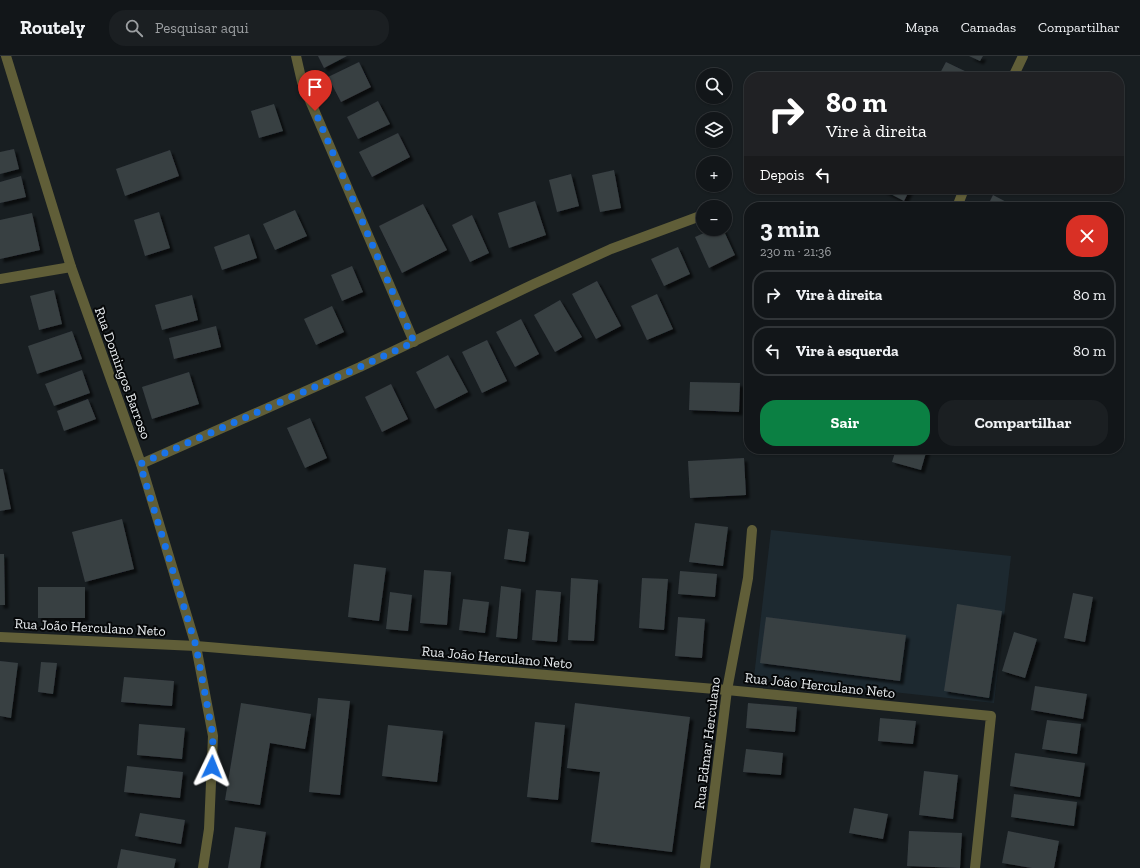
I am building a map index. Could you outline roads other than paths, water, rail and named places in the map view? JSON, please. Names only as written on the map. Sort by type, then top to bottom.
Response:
[{"type":"street","name":"Rua Domingos Barroso","points":[[6,56],[71,267],[140,464],[196,646],[213,736],[209,829],[203,868]]},
{"type":"street","points":[[296,56],[302,82],[414,342]]},
{"type":"street","points":[[1015,72],[1023,56]]},
{"type":"street","points":[[140,464],[360,367],[611,249],[696,218]]},
{"type":"street","points":[[0,280],[71,267]]},
{"type":"street","name":"Rua Edmar Herculano","points":[[705,868],[727,690],[748,578],[752,530]]},
{"type":"street","name":"Rua João Herculano Neto","points":[[0,637],[196,646],[727,690],[991,716],[975,868]]}]
